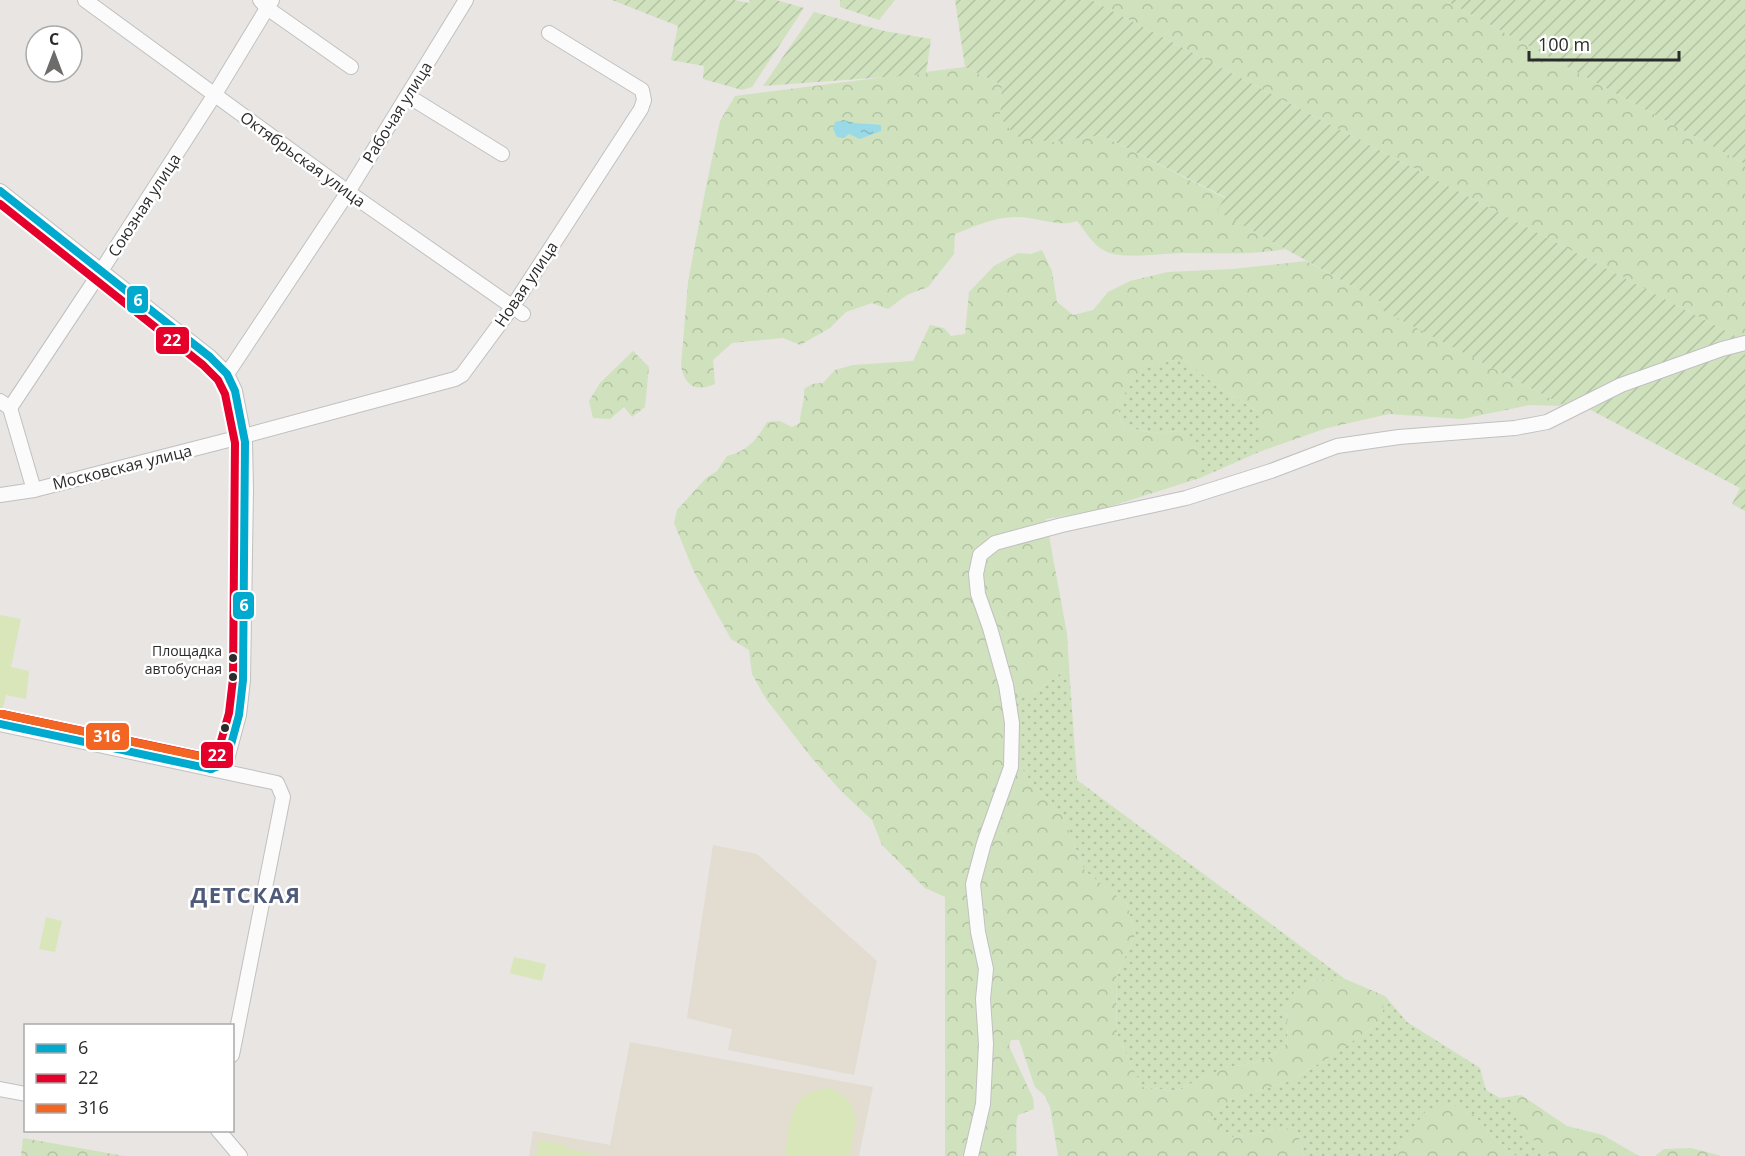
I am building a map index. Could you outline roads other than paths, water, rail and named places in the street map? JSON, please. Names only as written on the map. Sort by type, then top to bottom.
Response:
[{"type":"street","name":"Октябрьская улица","points":[[86,0],[348,192],[518,310]]},
{"type":"street","name":"Рабочая улица","points":[[227,374],[348,192],[466,0]]},
{"type":"street","name":"Союзная улица","points":[[5,404],[101,271],[215,94],[266,3]]},
{"type":"street","points":[[266,3],[351,67]]},
{"type":"street","name":"Новая улица","points":[[244,436],[454,379],[467,370],[518,310],[644,100],[642,90],[549,33]]},
{"type":"street","points":[[408,96],[502,154]]},
{"type":"street","points":[[0,191],[210,357],[227,374],[235,391],[244,436],[246,489],[242,699],[226,763],[211,769]]},
{"type":"street","points":[[971,1156],[983,1104],[986,1044],[983,999],[986,969],[978,932],[973,884],[984,843],[1011,767],[1012,723],[1006,685],[978,594],[976,574],[980,555],[995,543],[1062,525],[1186,498],[1271,471],[1337,446],[1400,437],[1515,428],[1546,422],[1621,386],[1722,348],[1745,344]]},
{"type":"street","points":[[5,404],[34,490]]},
{"type":"street","name":"Московская улица","points":[[0,495],[34,490],[244,436]]},
{"type":"street","points":[[0,724],[277,783],[283,797],[234,1045]]},
{"type":"street","points":[[0,1089],[24,1094]]},
{"type":"street","points":[[219,1132],[240,1156]]},
{"type":"water","points":[[844,120],[881,125],[881,131],[860,139],[849,134],[844,138],[837,137],[833,129],[835,122]]},
{"type":"place","name":"Площадка автобусная","points":[[233,658]]},
{"type":"district","name":"ДЕТСКАЯ","points":[[246,895]]}]
